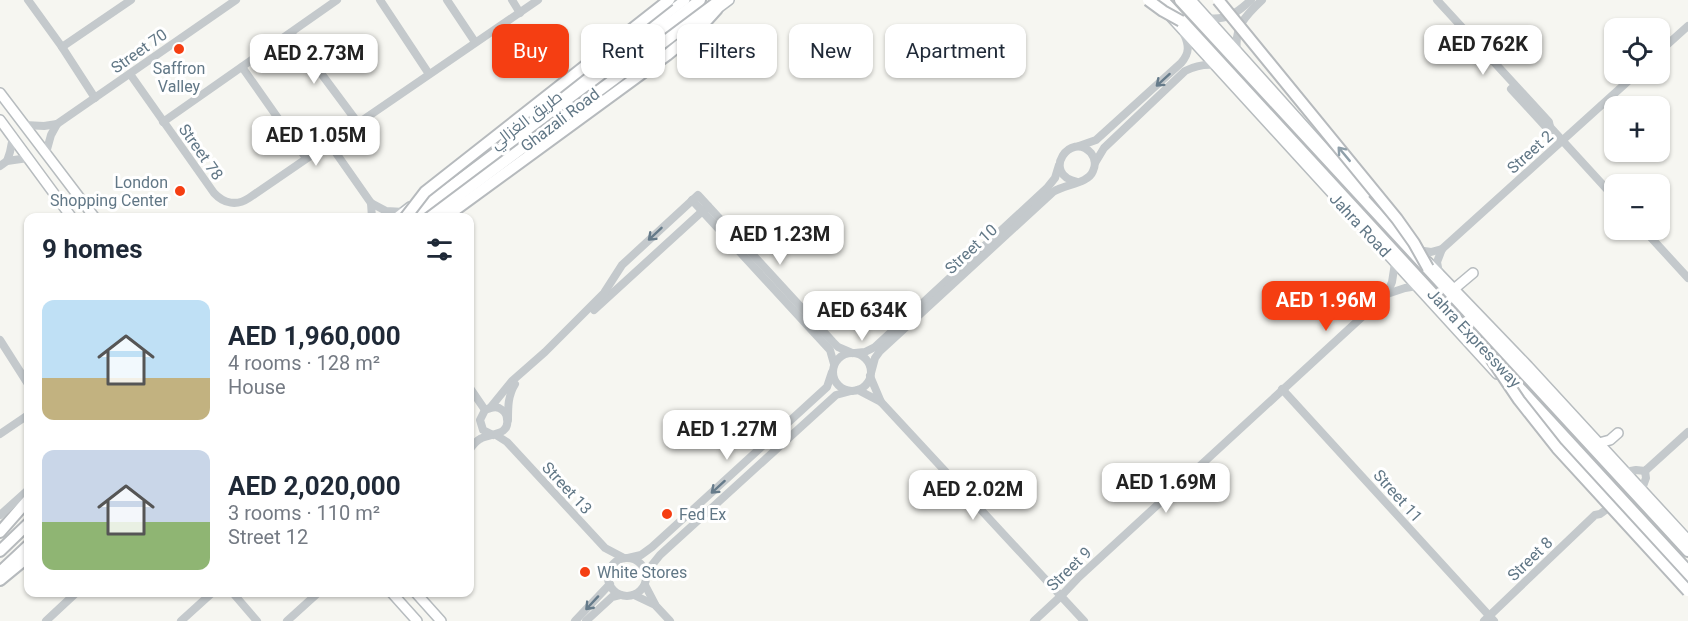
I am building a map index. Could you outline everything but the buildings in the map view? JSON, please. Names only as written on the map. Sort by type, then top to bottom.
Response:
[{"type":"highway","points":[[407,213],[425,192],[669,0]]},
{"type":"highway","name":"Ghazali Road","points":[[408,213],[700,0]]},
{"type":"highway","points":[[1148,0],[1181,21]]},
{"type":"highway","name":"Jahra Expressway","points":[[1163,0],[1688,571]]},
{"type":"highway","name":"Jahra Expressway","points":[[1180,0],[1688,551]]},
{"type":"highway","points":[[1218,0],[1398,219],[1428,268]]},
{"type":"highway","points":[[451,213],[668,55],[699,29],[718,5]]},
{"type":"highway","name":"Ghazali Road","points":[[436,213],[718,5]]},
{"type":"highway","points":[[1486,351],[1519,400],[1557,448],[1688,591]]},
{"type":"highway","points":[[0,532],[24,505]]},
{"type":"highway","points":[[0,551],[24,528]]},
{"type":"highway","points":[[0,572],[24,550]]},
{"type":"highway","points":[[0,580],[24,560]]},
{"type":"main road","name":"طريق الغزالي","points":[[408,213],[685,0]]},
{"type":"main road","name":"طريق الغزالي","points":[[442,213],[718,5],[729,0]]},
{"type":"main road","name":"Jahra Road","points":[[1156,0],[1688,581]]},
{"type":"main road","name":"Jahra Road","points":[[1191,0],[1416,249],[1688,540]]},
{"type":"main road","points":[[0,93],[91,213]]},
{"type":"main road","points":[[0,120],[68,213]]},
{"type":"main road","points":[[1454,289],[1473,273]]},
{"type":"main road","points":[[1599,443],[1610,440],[1618,433]]},
{"type":"main road","points":[[395,597],[417,621]]},
{"type":"main road","points":[[411,597],[433,621]]},
{"type":"main road","points":[[419,597],[441,621]]},
{"type":"street","points":[[28,0],[95,98]]},
{"type":"street","points":[[62,47],[131,0]]},
{"type":"street","name":"Street 70","points":[[57,124],[236,0]]},
{"type":"street","points":[[163,122],[337,0]]},
{"type":"street","points":[[380,0],[429,74]]},
{"type":"street","points":[[447,0],[476,42]]},
{"type":"street","points":[[512,0],[520,13]]},
{"type":"street","name":"Street 78","points":[[130,74],[214,193],[226,202],[236,203],[245,201],[538,0]]},
{"type":"street","points":[[1207,18],[1232,15],[1251,0]]},
{"type":"street","points":[[1237,50],[1236,38],[1242,20],[1262,0]]},
{"type":"street","points":[[1431,0],[1545,126],[1550,127]]},
{"type":"street","points":[[1437,0],[1549,122],[1550,127],[1604,186]]},
{"type":"street","points":[[1670,42],[1688,26]]},
{"type":"street","points":[[291,33],[358,123]]},
{"type":"street","points":[[1184,33],[1188,42],[1186,57],[1096,140],[1064,152],[1059,164],[1064,177],[1077,182],[1089,178],[1104,148],[1185,72],[1204,64],[1214,65]]},
{"type":"street","points":[[242,67],[306,158]]},
{"type":"street","name":"Street 2","points":[[1442,249],[1625,84]]},
{"type":"street","points":[[24,125],[57,124]]},
{"type":"street","points":[[46,153],[48,141],[57,124]]},
{"type":"street","points":[[3,163],[10,152],[13,137]]},
{"type":"street","points":[[329,143],[371,204],[372,213]]},
{"type":"street","points":[[1077,147],[1090,152],[1095,165]]},
{"type":"street","points":[[3,163],[28,158]]},
{"type":"street","name":"Street 10","points":[[871,374],[875,358],[880,351],[1047,188],[1055,178],[1059,164]]},
{"type":"street","name":"Street 10","points":[[853,353],[865,352],[875,347],[1053,192],[1077,182]]},
{"type":"street","points":[[474,444],[478,440],[480,420],[512,381],[545,352],[604,293],[622,265],[695,197],[838,347],[865,358],[881,402],[1084,621]]},
{"type":"street","points":[[371,204],[394,213]]},
{"type":"street","points":[[510,446],[507,422],[509,400],[514,384],[706,209]]},
{"type":"street","points":[[706,209],[830,350],[833,378],[840,388],[855,391],[881,402]]},
{"type":"street","points":[[1653,240],[1688,278]]},
{"type":"street","points":[[1416,249],[1427,253],[1442,249]]},
{"type":"street","points":[[1439,273],[1437,262],[1442,249]]},
{"type":"street","points":[[1388,294],[1395,263]]},
{"type":"street","points":[[622,265],[630,277]]},
{"type":"street","points":[[1388,294],[1417,286]]},
{"type":"street","name":"Street 9","points":[[1034,621],[1282,389],[1388,294]]},
{"type":"street","points":[[0,340],[24,378]]},
{"type":"street","points":[[620,595],[609,584],[608,577],[614,563],[641,555],[652,547],[827,387],[833,368],[841,356],[853,353]]},
{"type":"street","points":[[586,621],[612,597],[634,595],[641,591],[652,565],[660,555],[836,396],[855,391],[868,382],[871,374]]},
{"type":"street","name":"Street 11","points":[[1282,389],[1489,619]]},
{"type":"street","points":[[474,393],[488,409]]},
{"type":"street","points":[[478,440],[503,431],[507,422],[503,411],[499,408],[488,409]]},
{"type":"street","points":[[0,435],[24,418]]},
{"type":"street","points":[[481,427],[486,433],[494,435]]},
{"type":"street","points":[[1625,472],[1645,471],[1688,432]]},
{"type":"street","name":"Street 13","points":[[494,435],[510,446],[605,548],[610,569]]},
{"type":"street","points":[[1642,489],[1646,478],[1645,471]]},
{"type":"street","points":[[0,515],[24,494]]},
{"type":"street","name":"Street 8","points":[[1489,619],[1595,516],[1597,510],[1612,499]]},
{"type":"street","name":"Street 13","points":[[605,548],[626,558]]},
{"type":"street","points":[[626,558],[635,559],[645,570],[646,581],[656,606]]},
{"type":"street","points":[[575,621],[609,584]]},
{"type":"street","points":[[634,595],[656,606],[670,621]]},
{"type":"street","points":[[46,621],[72,597]]},
{"type":"street","points":[[182,621],[208,597]]},
{"type":"street","points":[[236,597],[257,621]]},
{"type":"street","points":[[287,621],[313,597]]},
{"type":"place","name":"Saffron Valley","points":[[179,49]]},
{"type":"place","name":"London Shopping Center","points":[[180,191]]},
{"type":"place","name":"Fed Ex","points":[[667,514]]},
{"type":"place","name":"White Stores","points":[[585,572]]}]
